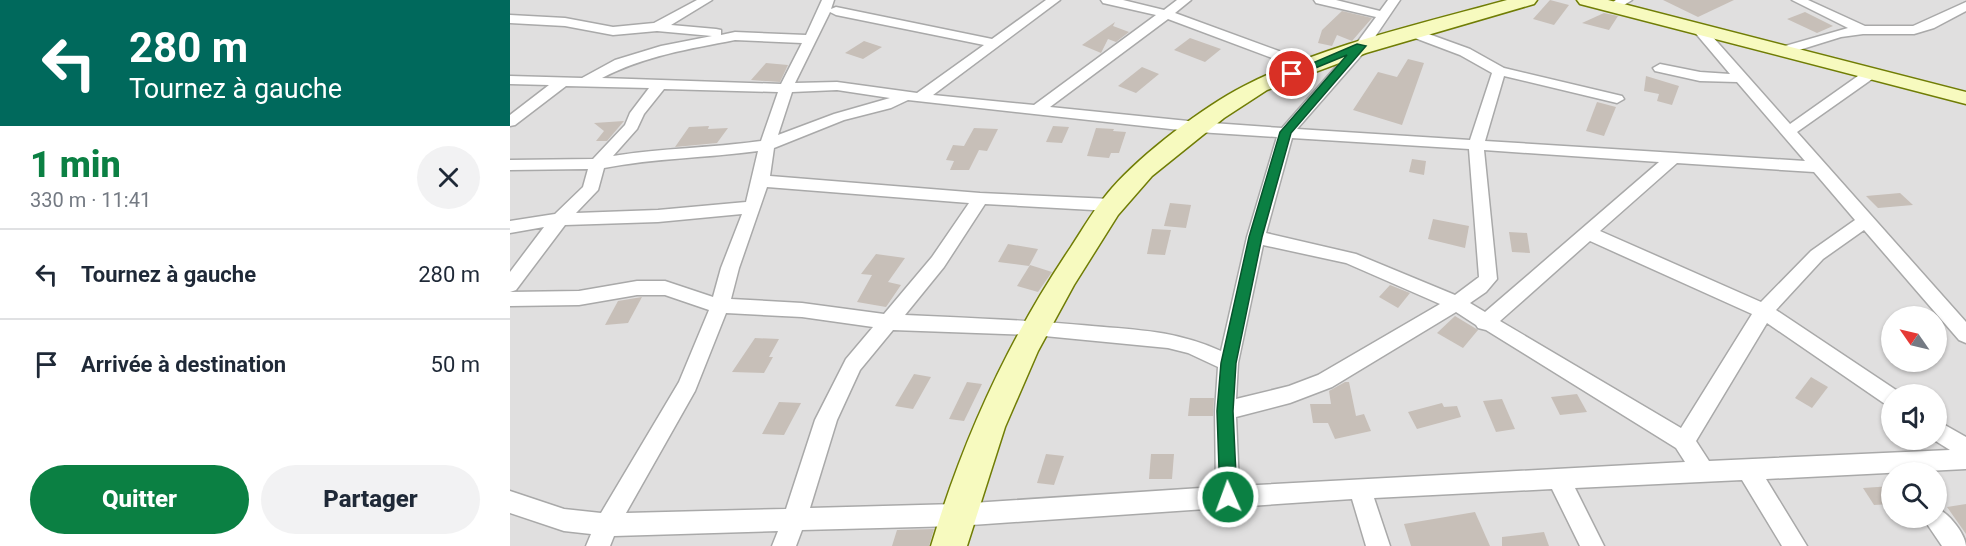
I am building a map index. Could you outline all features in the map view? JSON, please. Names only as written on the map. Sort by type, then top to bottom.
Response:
[{"type":"street","points":[[657,27],[706,0]]},
{"type":"street","points":[[602,536],[688,385],[720,306],[730,268],[753,207],[761,181],[767,145],[786,88],[829,8],[855,0]]},
{"type":"street","points":[[510,165],[597,164],[642,156],[716,152],[767,145],[838,117],[913,97],[1054,0]]},
{"type":"street","points":[[1108,0],[1166,14],[1293,62],[1303,69]]},
{"type":"street","points":[[1037,110],[1185,0]]},
{"type":"street","points":[[1320,0],[1383,15]]},
{"type":"street","points":[[1228,497],[1225,411],[1228,363],[1256,237],[1286,132],[1360,46],[1394,0]]},
{"type":"street","points":[[949,546],[957,515],[999,399],[1034,328],[1111,205],[1168,150],[1228,105],[1259,87],[1360,46],[1528,0]]},
{"type":"street","points":[[1586,0],[1619,3],[1698,29],[1966,98]]},
{"type":"street","points":[[1798,0],[1863,30]]},
{"type":"street","points":[[1783,51],[1839,33],[1863,30],[1914,30],[1966,6]]},
{"type":"street","points":[[829,8],[992,43]]},
{"type":"street","points":[[510,19],[565,22],[613,31],[657,27],[735,36],[811,39]]},
{"type":"street","points":[[1698,29],[1966,335]]},
{"type":"street","points":[[1412,32],[1465,52],[1498,71],[1617,99]]},
{"type":"street","points":[[586,82],[640,56],[735,36]]},
{"type":"street","points":[[1660,68],[1689,76],[1712,79],[1740,78]]},
{"type":"street","points":[[1225,411],[1290,394],[1325,381],[1456,303],[1488,279],[1476,145],[1498,71]]},
{"type":"street","points":[[1788,132],[1870,74]]},
{"type":"street","points":[[510,80],[786,88],[837,86],[913,97],[1198,127],[1819,167]]},
{"type":"street","points":[[510,122],[564,81]]},
{"type":"street","points":[[510,285],[560,219],[590,190],[595,179],[597,164],[632,126],[637,113],[660,84]]},
{"type":"street","points":[[1485,323],[1674,157]]},
{"type":"street","points":[[510,179],[527,165]]},
{"type":"street","points":[[761,181],[980,198],[1111,205]]},
{"type":"street","points":[[784,546],[826,420],[853,365],[938,262],[980,198]]},
{"type":"street","points":[[510,228],[560,219],[658,216],[753,207]]},
{"type":"street","points":[[1684,441],[1764,311],[1817,255],[1865,221]]},
{"type":"street","points":[[1586,232],[1764,311],[1881,391]]},
{"type":"street","points":[[1256,237],[1350,258],[1456,303],[1485,323],[1684,441],[1703,472]]},
{"type":"street","points":[[510,299],[579,298],[637,288],[665,288],[720,306],[802,310],[890,322],[1034,328],[1168,340],[1193,347],[1228,363]]},
{"type":"street","points":[[1947,436],[1966,449]]},
{"type":"street","points":[[1941,462],[1966,459]]},
{"type":"street","points":[[510,502],[564,520],[602,536],[795,518],[957,515],[1360,488],[1748,469],[1881,467]]},
{"type":"street","points":[[1748,469],[1795,546]]},
{"type":"street","points":[[1558,478],[1592,546]]},
{"type":"street","points":[[1360,488],[1378,546]]},
{"type":"street","points":[[1942,528],[1956,546]]},
{"type":"shaded area","points":[[510,0],[1966,0],[1966,546],[510,546]]},
{"type":"building","points":[[1550,0],[1569,5],[1554,25],[1533,19]]},
{"type":"building","points":[[1663,0],[1734,0],[1698,17]]},
{"type":"building","points":[[1342,11],[1372,18],[1352,41],[1337,35],[1332,46],[1318,43],[1322,30]]},
{"type":"building","points":[[1805,12],[1833,26],[1817,33],[1787,19]]},
{"type":"building","points":[[1604,13],[1618,16],[1609,30],[1582,23]]},
{"type":"building","points":[[1115,22],[1113,26],[1129,32],[1116,42],[1108,39],[1101,53],[1082,45]]},
{"type":"building","points":[[1190,38],[1221,49],[1205,62],[1174,50]]},
{"type":"building","points":[[864,41],[882,47],[863,59],[845,53]]},
{"type":"building","points":[[1408,59],[1424,63],[1402,125],[1353,110],[1378,72],[1397,77]]},
{"type":"building","points":[[766,63],[788,65],[780,82],[751,80]]},
{"type":"building","points":[[1142,67],[1159,74],[1136,93],[1118,86]]},
{"type":"building","points":[[1646,76],[1679,86],[1672,105],[1657,101],[1659,94],[1644,91]]},
{"type":"building","points":[[1597,102],[1616,107],[1604,136],[1586,131]]},
{"type":"building","points":[[624,121],[607,141],[596,141],[604,131],[594,123]]},
{"type":"building","points":[[709,126],[708,129],[728,128],[717,143],[675,147],[689,127]]},
{"type":"building","points":[[1053,126],[1069,127],[1062,143],[1046,142]]},
{"type":"building","points":[[974,128],[998,129],[987,151],[979,150],[969,170],[950,170],[954,161],[946,160],[953,145],[964,146]]},
{"type":"building","points":[[1096,128],[1126,132],[1119,153],[1111,153],[1109,158],[1087,156]]},
{"type":"building","points":[[1412,159],[1426,161],[1424,175],[1409,172]]},
{"type":"building","points":[[1900,193],[1913,205],[1878,208],[1866,196]]},
{"type":"building","points":[[1170,203],[1191,205],[1186,228],[1164,226]]},
{"type":"building","points":[[1433,219],[1469,226],[1465,248],[1428,239]]},
{"type":"building","points":[[1152,229],[1171,230],[1165,255],[1147,254]]},
{"type":"building","points":[[1509,232],[1527,233],[1530,253],[1512,252]]},
{"type":"building","points":[[1008,244],[1038,249],[1029,266],[998,262]]},
{"type":"building","points":[[876,254],[905,258],[888,282],[901,285],[886,307],[857,302],[872,275],[861,274]]},
{"type":"building","points":[[1030,265],[1052,272],[1038,292],[1017,286]]},
{"type":"building","points":[[1390,285],[1410,293],[1398,308],[1379,297]]},
{"type":"building","points":[[642,297],[628,323],[605,325],[618,301]]},
{"type":"building","points":[[1455,316],[1478,330],[1463,348],[1437,333]]},
{"type":"building","points":[[755,338],[779,339],[769,357],[773,357],[764,373],[732,372]]},
{"type":"building","points":[[914,374],[931,377],[913,409],[895,406]]},
{"type":"building","points":[[1811,377],[1828,387],[1812,408],[1795,398]]},
{"type":"building","points":[[967,382],[982,384],[964,421],[949,419]]},
{"type":"building","points":[[1349,382],[1356,416],[1364,414],[1371,431],[1335,439],[1328,423],[1313,423],[1310,404],[1331,404],[1329,391]]},
{"type":"building","points":[[1577,394],[1587,412],[1560,415],[1551,397]]},
{"type":"building","points":[[1190,398],[1214,398],[1213,416],[1188,416]]},
{"type":"building","points":[[1502,399],[1515,429],[1496,432],[1483,401]]},
{"type":"building","points":[[779,402],[801,403],[784,435],[762,434]]},
{"type":"building","points":[[1442,403],[1444,407],[1457,406],[1461,417],[1417,429],[1408,412]]},
{"type":"building","points":[[1046,454],[1064,456],[1054,485],[1037,483]]},
{"type":"building","points":[[1151,454],[1174,454],[1172,479],[1149,479]]},
{"type":"building","points":[[1881,487],[1881,505],[1874,505],[1863,488]]},
{"type":"building","points":[[1966,504],[1966,534],[1947,507]]},
{"type":"building","points":[[1475,512],[1490,546],[1411,546],[1404,524]]},
{"type":"building","points":[[934,529],[929,546],[892,546],[897,530]]},
{"type":"building","points":[[1544,532],[1549,546],[1502,546],[1502,537]]},
{"type":"route","points":[[1228,497],[1225,411],[1228,363],[1256,237],[1286,132],[1360,46],[1292,74]]}]
